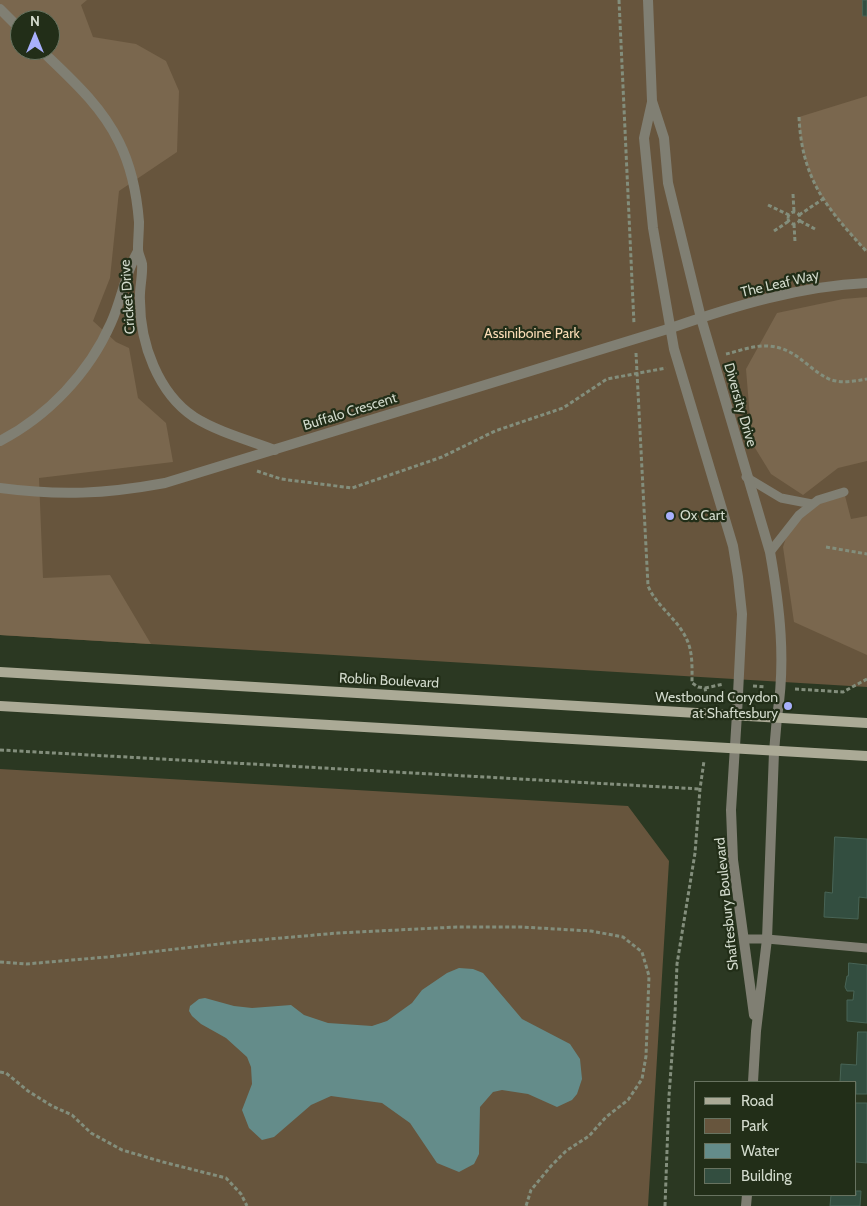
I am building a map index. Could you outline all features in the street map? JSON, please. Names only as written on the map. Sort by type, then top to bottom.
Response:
[{"type":"main road","name":"Roblin Boulevard","points":[[0,672],[709,712],[867,723]]},
{"type":"main road","points":[[0,706],[867,756]]},
{"type":"street","name":"Diversity Drive","points":[[648,0],[652,101],[644,138],[653,228],[671,328],[680,366],[733,546],[742,614],[737,714]]},
{"type":"street","points":[[0,9],[10,19]]},
{"type":"street","name":"Cricket Drive","points":[[52,60],[82,89],[119,143],[135,194],[139,223],[138,251],[142,264],[140,284],[141,322],[146,345],[166,387],[178,403],[193,416],[210,426],[275,450]]},
{"type":"street","name":"Diversity Drive","points":[[652,101],[664,138],[668,183],[701,318],[746,477],[770,552],[779,605],[782,640],[782,688],[777,717]]},
{"type":"street","name":"Cricket Drive","points":[[0,441],[31,422],[52,405],[85,367],[111,324],[131,262],[138,251]]},
{"type":"street","name":"The Leaf Way","points":[[701,318],[793,292],[867,283]]},
{"type":"street","name":"Buffalo Crescent","points":[[0,488],[57,494],[108,492],[165,483],[701,318]]},
{"type":"street","name":"Shaftesbury Boulevard","points":[[737,714],[731,810],[733,860],[756,1031]]},
{"type":"street","name":"Shaftesbury Boulevard","points":[[753,1081],[756,1031],[767,939],[777,717]]},
{"type":"lane","points":[[746,477],[781,498],[812,504]]},
{"type":"lane","points":[[770,552],[790,525],[812,504],[818,500],[844,492]]},
{"type":"lane","points":[[744,939],[767,939],[867,948]]},
{"type":"path","points":[[619,0],[648,586],[653,597],[680,628],[687,640],[691,656],[692,683],[698,687],[705,688],[709,712]]},
{"type":"path","points":[[799,117],[800,140],[809,172],[827,206],[867,252]]},
{"type":"path","points":[[794,194],[794,212]]},
{"type":"path","points":[[799,215],[823,199]]},
{"type":"path","points":[[768,205],[789,215]]},
{"type":"path","points":[[794,212],[799,215],[800,221]]},
{"type":"path","points":[[789,215],[794,212]]},
{"type":"path","points":[[789,215],[789,221]]},
{"type":"path","points":[[789,221],[794,224]]},
{"type":"path","points":[[774,231],[789,221]]},
{"type":"path","points":[[794,224],[800,221]]},
{"type":"path","points":[[800,221],[816,230]]},
{"type":"path","points":[[794,224],[795,242]]},
{"type":"path","points":[[712,357],[767,346],[782,349],[801,358],[829,379],[841,382],[867,379]]},
{"type":"path","points":[[233,462],[281,479],[352,488],[442,457],[495,431],[563,408],[606,379],[637,372],[680,366]]},
{"type":"path","points":[[826,547],[867,554]]},
{"type":"path","points":[[843,692],[867,679]]},
{"type":"path","points":[[665,1206],[677,964],[695,852],[700,790],[707,747]]},
{"type":"path","points":[[0,750],[700,790]]},
{"type":"path","points":[[0,962],[26,964],[338,933],[457,927],[521,927],[581,930],[623,937],[642,952],[649,976],[646,1056],[642,1079],[628,1100],[606,1117],[589,1136],[566,1151],[551,1166],[531,1190],[526,1206]]},
{"type":"path","points":[[0,1072],[6,1073],[28,1091],[52,1106],[72,1115],[91,1133],[122,1150],[226,1178],[241,1194],[247,1206]]},
{"type":"green space","name":"Assiniboine Park","points":[[0,0],[867,0],[867,687],[0,635]]},
{"type":"green space","points":[[0,769],[628,806],[669,861],[648,1206],[0,1206]]},
{"type":"shaded area","points":[[0,0],[87,0],[81,5],[93,37],[136,44],[166,61],[179,91],[177,152],[119,191],[110,278],[93,321],[116,342],[129,348],[138,398],[166,423],[173,462],[39,478],[43,578],[110,575],[151,644],[0,635]]},
{"type":"shaded area","points":[[867,96],[867,252],[828,206],[811,176],[801,139],[799,117]]},
{"type":"shaded area","points":[[867,297],[867,461],[838,468],[803,495],[771,474],[752,443],[746,369],[777,313],[843,299]]},
{"type":"shaded area","points":[[844,492],[851,519],[867,516],[867,655],[794,622],[783,547],[790,525],[818,500]]},
{"type":"water","points":[[459,968],[473,969],[483,973],[522,1019],[570,1044],[580,1059],[582,1079],[577,1094],[572,1100],[557,1107],[528,1094],[502,1090],[493,1092],[480,1107],[479,1154],[474,1164],[459,1172],[437,1163],[410,1123],[382,1103],[331,1096],[311,1105],[274,1137],[262,1140],[249,1128],[242,1110],[252,1084],[251,1067],[247,1057],[226,1038],[201,1024],[189,1011],[190,1006],[199,999],[205,998],[234,1006],[252,1008],[291,1005],[304,1015],[328,1023],[372,1026],[387,1021],[412,1003],[422,990],[447,973]]},
{"type":"building","points":[[863,0],[867,0],[867,16],[863,16]]},
{"type":"building","points":[[835,837],[867,839],[867,898],[859,897],[858,919],[824,917],[825,892],[832,893]]},
{"type":"building","points":[[849,963],[867,965],[867,1023],[847,1021],[847,1000],[853,1000],[854,991],[847,991],[845,987]]},
{"type":"building","points":[[858,1032],[867,1032],[867,1094],[857,1094],[857,1081],[840,1081],[841,1064],[856,1065]]},
{"type":"building","points":[[857,1103],[867,1103],[867,1163],[857,1162]]},
{"type":"building","points":[[857,1191],[861,1191],[860,1206],[830,1206],[831,1196],[857,1196]]},
{"type":"place","name":"Ox Cart","points":[[670,516]]},
{"type":"place","name":"Westbound Corydon at Shaftesbury","points":[[788,706]]}]
